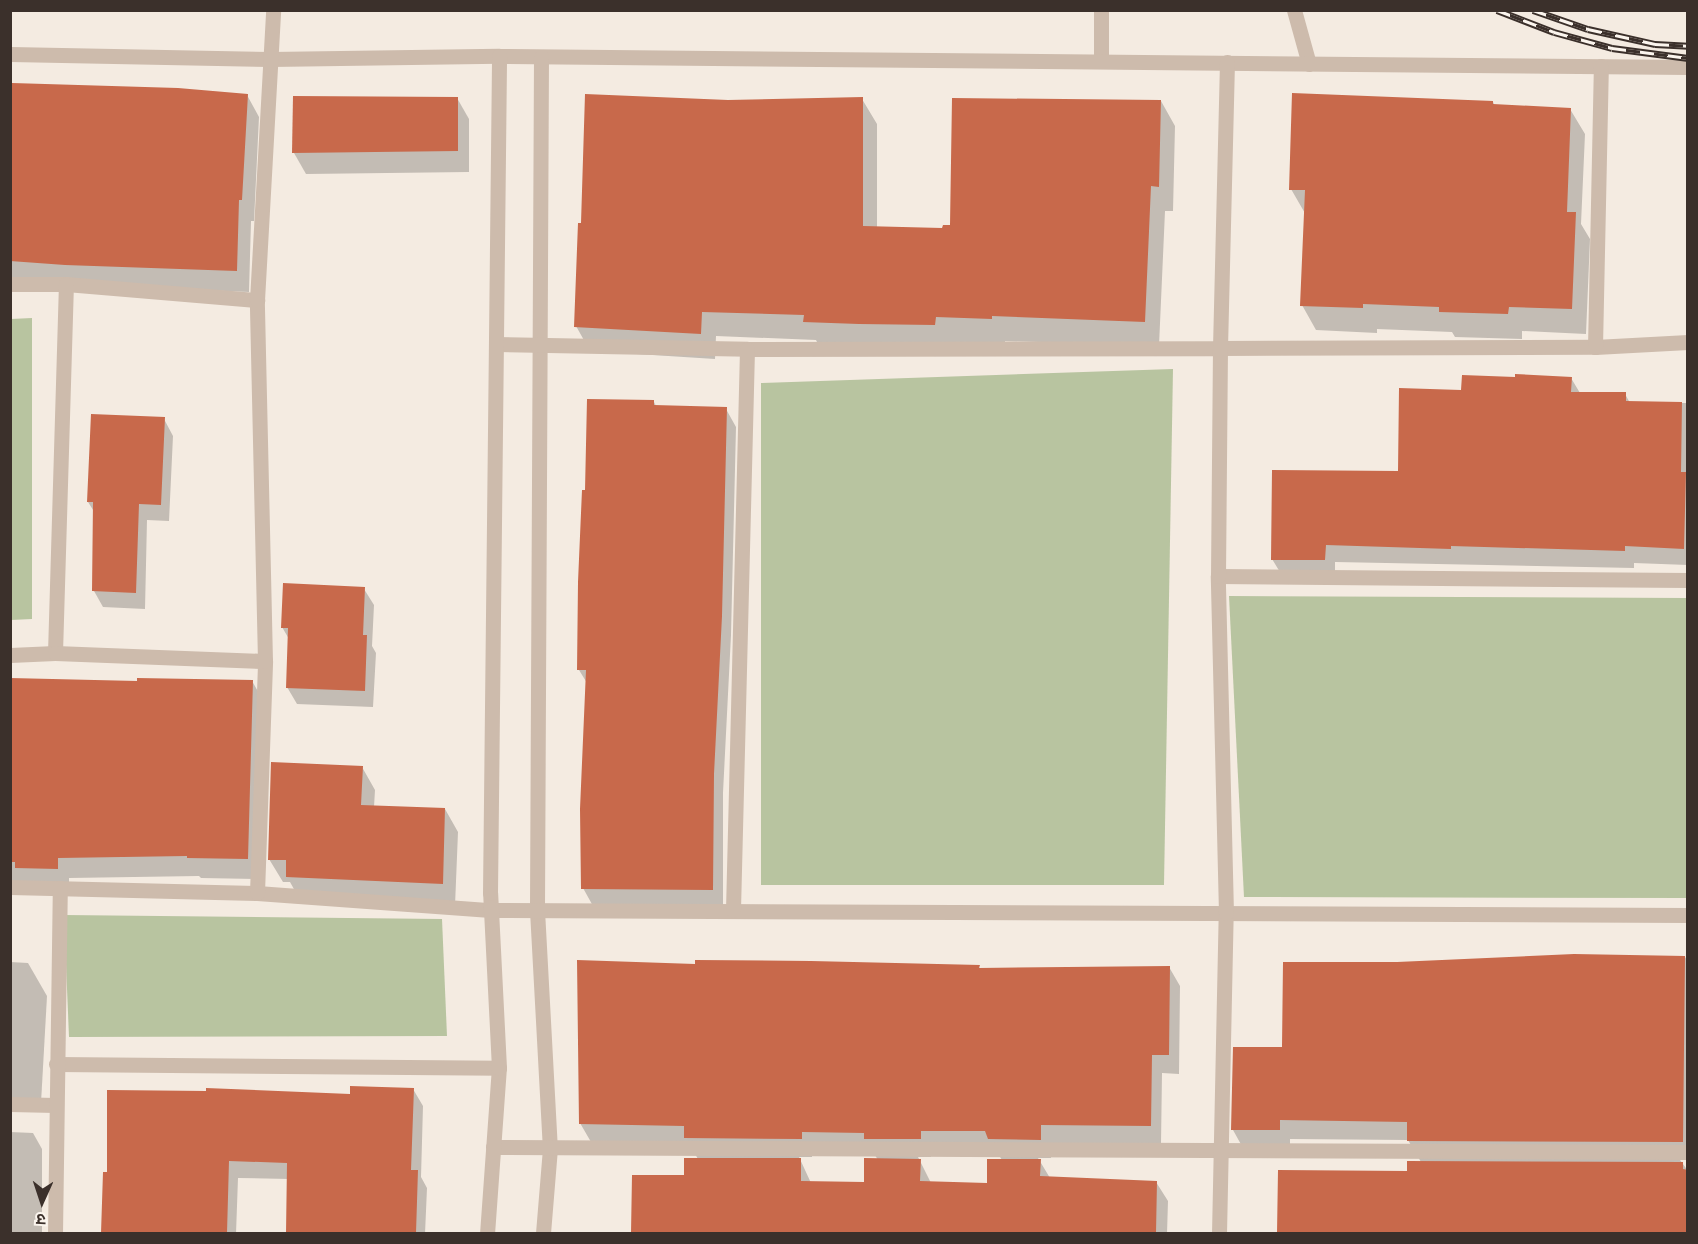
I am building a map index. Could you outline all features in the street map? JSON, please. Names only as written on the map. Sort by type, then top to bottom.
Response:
[{"type":"street","points":[[257,893],[265,661],[257,300],[273,10]]},
{"type":"street","points":[[1101,10],[1101,60]]},
{"type":"street","points":[[1294,10],[1309,64]]},
{"type":"street","points":[[10,54],[270,59],[499,56],[1688,67]]},
{"type":"street","points":[[487,1233],[499,1068],[490,910],[499,56]]},
{"type":"street","points":[[541,57],[537,910],[550,1148],[543,1233]]},
{"type":"street","points":[[1219,1233],[1226,913],[1218,576],[1220,348],[1227,62]]},
{"type":"street","points":[[1596,347],[1601,66]]},
{"type":"street","points":[[10,284],[66,284],[257,300]]},
{"type":"street","points":[[55,653],[66,284]]},
{"type":"street","points":[[496,344],[539,347],[747,349],[1596,347],[1688,342]]},
{"type":"street","points":[[733,910],[747,349]]},
{"type":"street","points":[[1218,576],[1688,580]]},
{"type":"street","points":[[10,655],[55,653],[265,661]]},
{"type":"street","points":[[10,887],[257,893],[490,910],[1688,915]]},
{"type":"street","points":[[55,1233],[60,888]]},
{"type":"street","points":[[56,1064],[499,1068]]},
{"type":"street","points":[[10,1104],[56,1105]]},
{"type":"street","points":[[494,1147],[1220,1152],[1688,1152]]},
{"type":"green space","points":[[32,318],[32,619],[11,620],[11,319]]},
{"type":"green space","points":[[1173,369],[1164,885],[761,885],[761,383]]},
{"type":"green space","points":[[1229,596],[1687,598],[1687,898],[1244,897]]},
{"type":"green space","points":[[64,915],[442,919],[447,1036],[69,1037]]},
{"type":"building","points":[[12,83],[178,88],[248,94],[242,200],[239,200],[237,271],[10,261]]},
{"type":"building","points":[[1292,93],[1493,101],[1493,104],[1571,108],[1567,212],[1576,212],[1572,309],[1509,307],[1508,314],[1439,312],[1439,307],[1363,304],[1363,308],[1300,306],[1305,190],[1289,190]]},
{"type":"building","points":[[585,94],[728,100],[863,97],[863,226],[942,228],[943,225],[950,225],[952,98],[1161,100],[1159,187],[1151,186],[1145,322],[992,316],[992,319],[936,317],[935,325],[859,324],[803,322],[804,315],[702,312],[701,334],[574,327],[578,223],[581,223]]},
{"type":"building","points":[[293,96],[458,97],[458,151],[292,153]]},
{"type":"building","points":[[1515,374],[1572,377],[1571,392],[1626,392],[1626,401],[1682,402],[1681,472],[1686,472],[1684,549],[1625,546],[1625,551],[1326,545],[1325,560],[1271,560],[1272,470],[1398,471],[1399,388],[1461,390],[1462,375],[1515,377]]},
{"type":"building","points":[[587,399],[654,400],[654,405],[727,407],[722,616],[714,774],[713,890],[581,889],[580,809],[586,670],[577,670],[578,582],[582,490],[585,490]]},
{"type":"building","points":[[91,414],[165,417],[161,505],[139,504],[136,593],[92,591],[93,502],[87,502]]},
{"type":"building","points":[[283,583],[365,587],[363,635],[367,635],[365,691],[286,688],[288,628],[281,628]]},
{"type":"building","points":[[10,678],[137,681],[137,678],[253,680],[248,859],[187,858],[187,856],[58,858],[58,869],[15,868],[15,862],[10,862]]},
{"type":"building","points":[[271,762],[363,766],[361,805],[445,808],[443,884],[286,877],[286,860],[268,860]]},
{"type":"building","points":[[1574,954],[1685,956],[1683,1142],[1407,1141],[1407,1122],[1280,1120],[1280,1130],[1231,1130],[1233,1047],[1282,1047],[1283,962],[1397,962]]},
{"type":"building","points":[[577,960],[695,964],[695,960],[811,961],[980,965],[979,968],[1170,966],[1169,1055],[1152,1055],[1151,1126],[1041,1125],[1041,1140],[988,1139],[985,1131],[921,1131],[921,1139],[864,1139],[864,1133],[802,1132],[802,1139],[684,1138],[684,1126],[579,1124]]},
{"type":"building","points":[[350,1086],[414,1088],[411,1170],[418,1170],[416,1233],[286,1233],[287,1163],[229,1161],[227,1233],[101,1233],[103,1172],[107,1172],[107,1090],[206,1091],[206,1088],[350,1094]]},
{"type":"building","points":[[684,1158],[801,1158],[801,1181],[864,1182],[864,1158],[921,1159],[920,1181],[987,1183],[987,1159],[1041,1159],[1040,1176],[1157,1181],[1156,1233],[631,1233],[632,1175],[684,1175]]},
{"type":"building","points":[[1407,1161],[1683,1162],[1683,1169],[1688,1170],[1688,1233],[1277,1233],[1278,1170],[1407,1171]]},
{"type":"railway","points":[[1497,10],[1554,32],[1612,48],[1688,58]]},
{"type":"railway","points":[[1533,10],[1588,29],[1655,44],[1688,46]]}]
